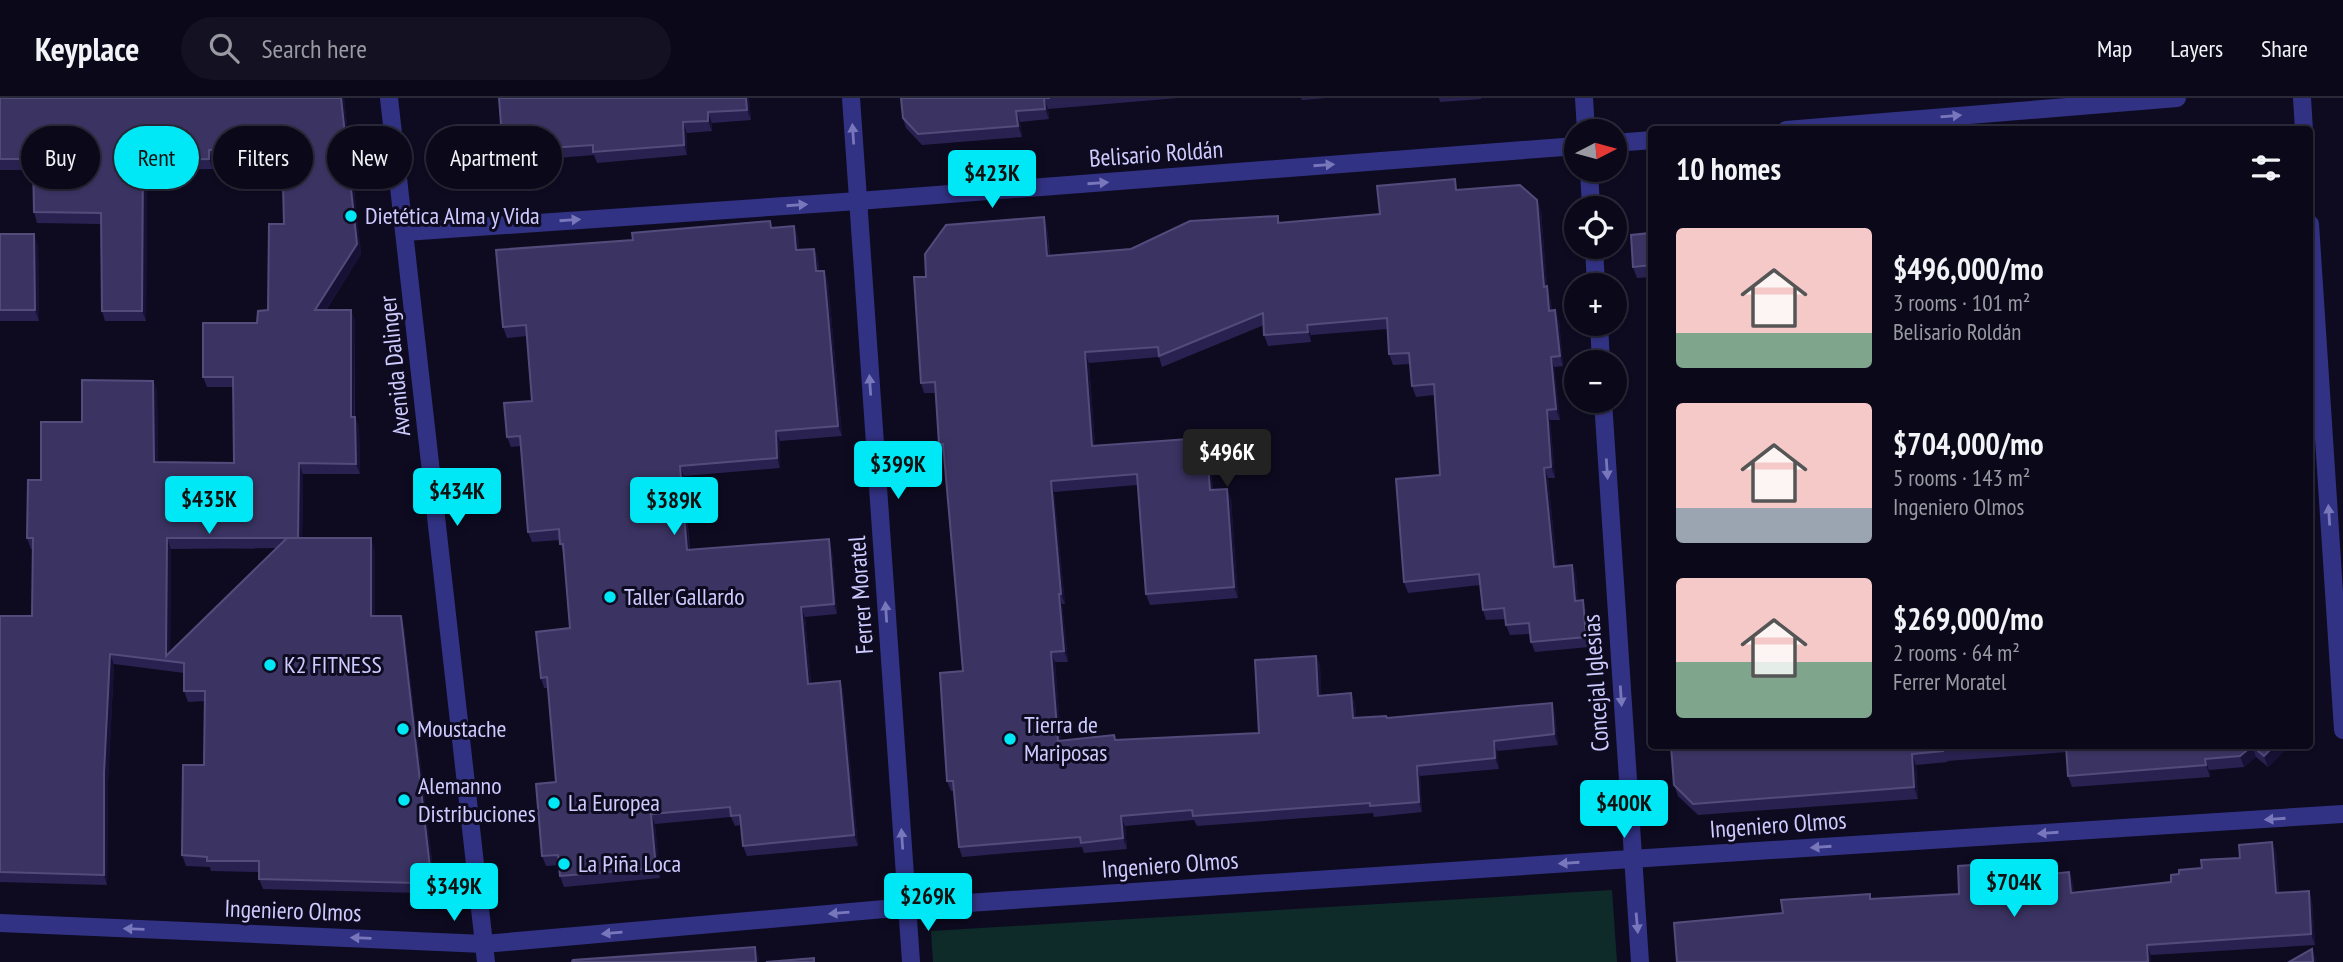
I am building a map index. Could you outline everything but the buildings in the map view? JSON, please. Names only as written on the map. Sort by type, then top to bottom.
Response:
[{"type":"street","name":"Avenida Dalinger","points":[[389,98],[486,962]]},
{"type":"street","name":"Ferrer Moratel","points":[[851,98],[911,962]]},
{"type":"street","points":[[1584,98],[1585,119]]},
{"type":"street","points":[[1835,126],[2176,98]]},
{"type":"street","points":[[2302,98],[2304,126]]},
{"type":"street","points":[[1628,142],[1648,140]]},
{"type":"street","name":"Belisario Roldán","points":[[405,232],[858,201],[1564,147]]},
{"type":"street","points":[[2313,270],[2343,730]]},
{"type":"street","name":"Concejal Iglesias","points":[[1604,413],[1631,859],[1640,962]]},
{"type":"street","name":"Ingeniero Olmos","points":[[0,923],[484,943],[907,907],[2343,814]]},
{"type":"green space","points":[[1612,890],[1617,962],[933,962],[931,931]]},
{"type":"place","name":"Dietética Alma y Vida","points":[[351,216]]},
{"type":"place","name":"Taller Gallardo","points":[[610,597]]},
{"type":"place","name":"K2 FITNESS","points":[[270,665]]},
{"type":"place","name":"Moustache","points":[[403,729]]},
{"type":"place","name":"Tierra de Mariposas","points":[[1010,739]]},
{"type":"place","name":"Alemanno Distribuciones","points":[[404,800]]},
{"type":"place","name":"La Europea","points":[[554,803]]},
{"type":"place","name":"La Piña Loca","points":[[564,864]]}]
